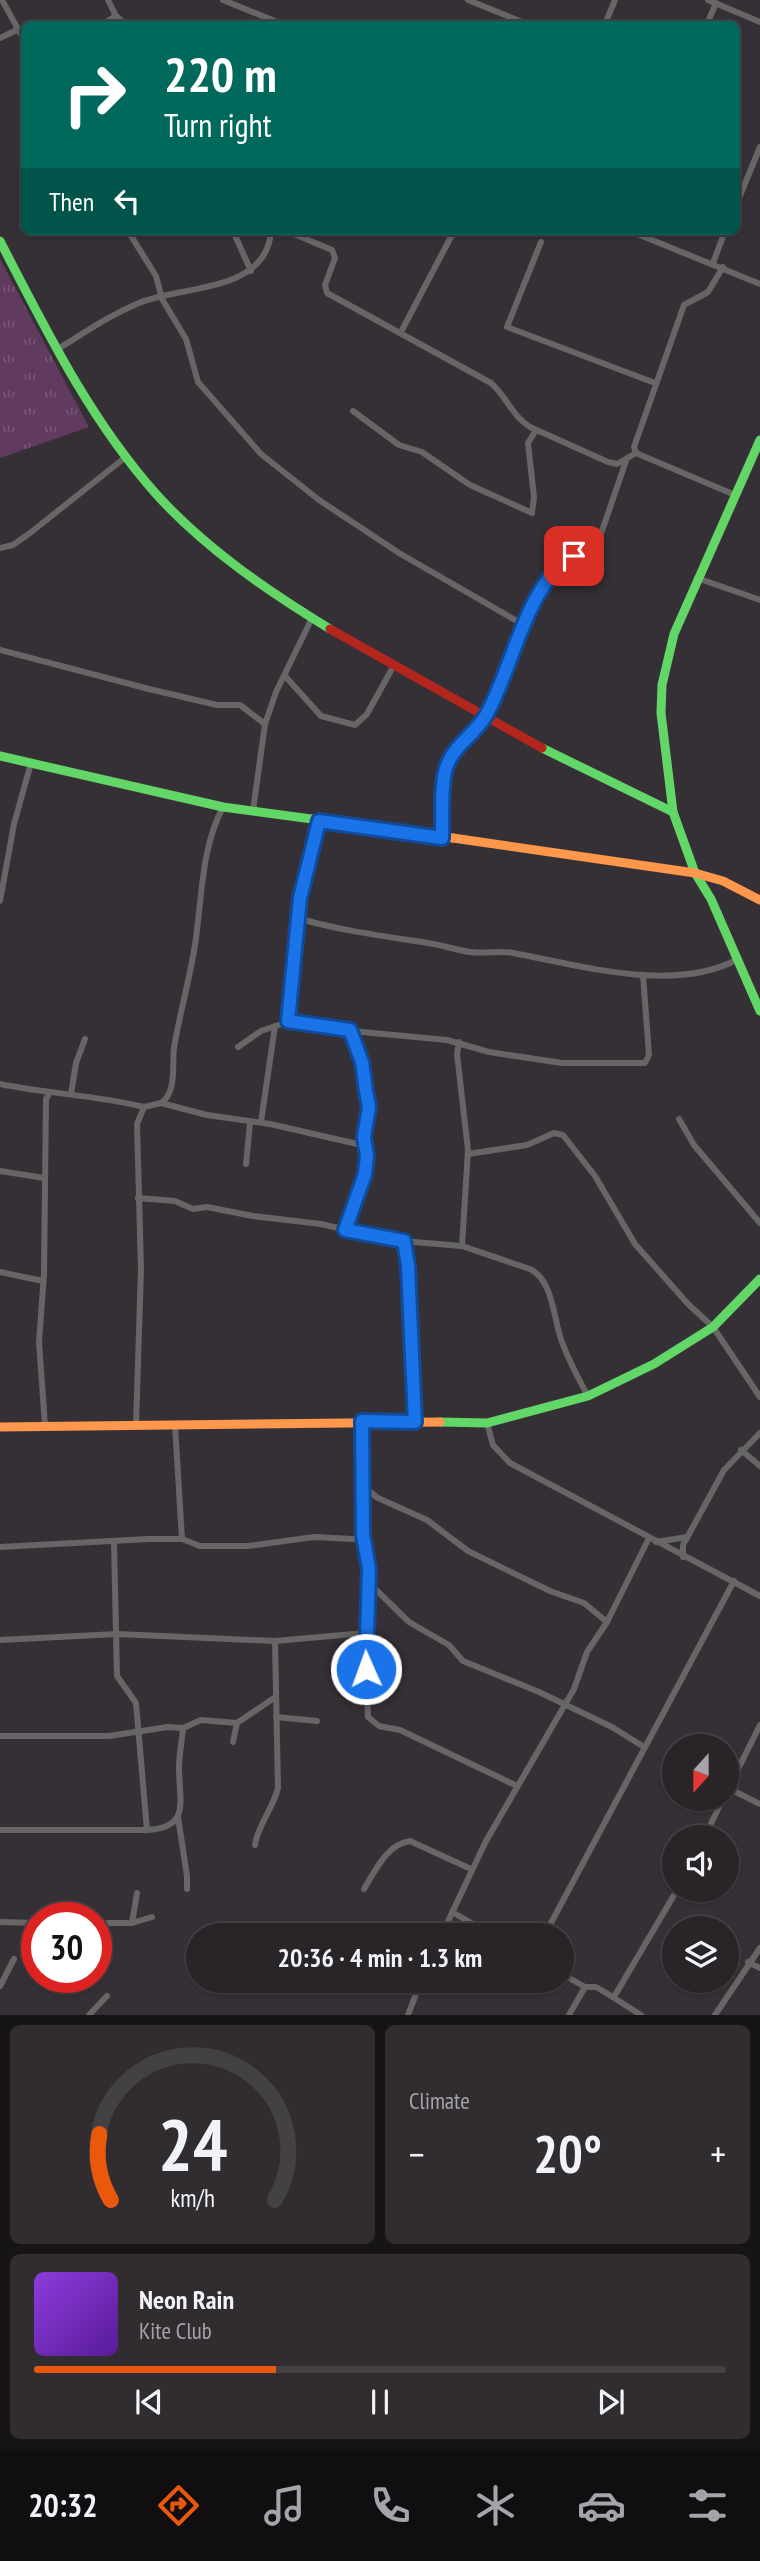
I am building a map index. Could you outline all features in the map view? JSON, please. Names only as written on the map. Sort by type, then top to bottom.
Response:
[{"type":"street","points":[[2,0],[21,33]]},
{"type":"street","points":[[108,0],[122,21]]},
{"type":"street","points":[[223,0],[274,21]]},
{"type":"street","points":[[242,8],[246,0]]},
{"type":"street","points":[[468,0],[520,21]]},
{"type":"street","points":[[606,21],[615,0]]},
{"type":"street","points":[[708,0],[760,22]]},
{"type":"street","points":[[708,21],[716,4]]},
{"type":"street","points":[[107,21],[116,16]]},
{"type":"street","points":[[0,38],[19,29]]},
{"type":"street","points":[[740,196],[760,147]]},
{"type":"street","points":[[130,235],[156,276],[162,299],[186,339],[198,383],[261,454],[319,500],[399,553],[522,624]]},
{"type":"street","points":[[235,235],[251,271]]},
{"type":"street","points":[[58,349],[142,302],[162,299],[251,271],[262,261],[270,235]]},
{"type":"street","points":[[296,235],[332,250],[335,258],[325,285],[327,293],[491,383],[506,397],[519,420],[608,462],[617,464],[636,453]]},
{"type":"street","points":[[401,332],[452,235]]},
{"type":"street","points":[[640,235],[760,284]]},
{"type":"street","points":[[713,263],[724,235]]},
{"type":"street","points":[[0,241],[81,390],[127,456],[178,516],[240,567],[313,618],[393,667],[559,759],[673,811]]},
{"type":"street","points":[[541,242],[507,327],[656,383]]},
{"type":"street","points":[[636,453],[635,447],[684,305],[708,292],[723,267]]},
{"type":"street","points":[[353,411],[398,445],[422,452],[470,485],[532,513],[534,497],[528,443],[536,430]]},
{"type":"street","points":[[760,440],[674,634],[662,685],[662,741],[673,811],[695,873],[738,959],[760,1011]]},
{"type":"street","points":[[636,453],[735,495]]},
{"type":"street","points":[[0,548],[13,545],[30,533],[127,456]]},
{"type":"street","points":[[442,838],[446,768],[453,752],[484,718],[519,638],[522,624],[559,564],[574,556],[593,557],[626,461]]},
{"type":"street","points":[[697,578],[760,600]]},
{"type":"street","points":[[253,811],[265,724],[276,692],[286,677],[313,618]]},
{"type":"street","points":[[0,650],[217,705],[240,705],[265,724]]},
{"type":"street","points":[[286,677],[321,716],[355,724],[367,714],[393,667]]},
{"type":"street","points":[[0,755],[223,807],[569,853],[695,873],[723,881],[760,900]]},
{"type":"street","points":[[0,901],[3,869],[21,791],[31,763]]},
{"type":"street","points":[[161,1103],[170,1091],[174,1048],[211,837],[223,807]]},
{"type":"street","points":[[288,1021],[297,918],[319,821]]},
{"type":"street","points":[[0,855],[9,851]]},
{"type":"street","points":[[297,918],[343,932],[474,953],[515,953],[544,961],[643,975],[701,973],[720,969],[738,959]]},
{"type":"street","points":[[238,1047],[261,1031],[288,1021],[458,1042],[489,1052],[562,1063],[645,1063],[649,1055],[643,975]]},
{"type":"street","points":[[261,1122],[275,1026]]},
{"type":"street","points":[[345,1230],[365,1174],[366,1146],[366,1091],[362,1062],[350,1030]]},
{"type":"street","points":[[71,1094],[76,1063],[85,1038]]},
{"type":"street","points":[[458,1042],[468,1154],[462,1246]]},
{"type":"street","points":[[0,1084],[49,1094],[110,1098],[144,1107],[161,1103],[366,1146]]},
{"type":"street","points":[[45,1426],[39,1342],[43,1281],[46,1099],[49,1094]]},
{"type":"street","points":[[136,1426],[141,1320],[138,1124],[144,1107]]},
{"type":"street","points":[[679,1119],[694,1145],[760,1223]]},
{"type":"street","points":[[246,1164],[250,1123]]},
{"type":"street","points":[[468,1154],[527,1145],[554,1133],[563,1135],[594,1176],[635,1244],[688,1304],[713,1327],[760,1396]]},
{"type":"street","points":[[0,1171],[44,1178]]},
{"type":"street","points":[[138,1198],[175,1201],[193,1209],[207,1207],[404,1241],[462,1246],[538,1273],[550,1297],[554,1318],[572,1367],[588,1396]]},
{"type":"street","points":[[404,1241],[413,1341],[411,1376],[415,1422]]},
{"type":"street","points":[[0,1272],[43,1281]]},
{"type":"street","points":[[0,1427],[362,1421],[487,1423],[588,1396],[654,1364],[713,1327],[760,1279]]},
{"type":"street","points":[[362,1421],[365,1488],[363,1535],[368,1582],[365,1633],[368,1717],[372,1722],[400,1730],[517,1786]]},
{"type":"street","points":[[487,1423],[493,1445],[500,1456],[683,1557],[760,1596]]},
{"type":"street","points":[[175,1425],[182,1539]]},
{"type":"street","points":[[683,1557],[687,1537],[724,1470],[760,1433]]},
{"type":"street","points":[[741,1450],[760,1466]]},
{"type":"street","points":[[365,1488],[378,1498],[427,1520],[468,1551],[550,1591],[584,1603],[607,1622]]},
{"type":"street","points":[[0,1547],[182,1539],[200,1546],[248,1546],[314,1537],[342,1540],[363,1535]]},
{"type":"street","points":[[652,1540],[687,1537]]},
{"type":"street","points":[[447,1923],[471,1869],[565,1705],[587,1652],[607,1622],[652,1540]]},
{"type":"street","points":[[114,1543],[117,1676],[136,1703],[147,1830]]},
{"type":"street","points":[[551,1923],[734,1581]]},
{"type":"street","points":[[368,1582],[409,1622],[449,1645],[463,1661],[612,1727],[644,1747]]},
{"type":"street","points":[[0,1640],[117,1634],[275,1641],[365,1633]]},
{"type":"street","points":[[256,1845],[257,1832],[271,1808],[278,1788],[274,1698],[275,1641]]},
{"type":"street","points":[[0,1736],[109,1736],[168,1727],[183,1728],[201,1720],[237,1723],[274,1698]]},
{"type":"street","points":[[276,1717],[317,1721]]},
{"type":"street","points":[[233,1742],[237,1723]]},
{"type":"street","points":[[739,1766],[760,1725]]},
{"type":"street","points":[[183,1728],[179,1768],[181,1805],[178,1817],[187,1889]]},
{"type":"street","points":[[752,1740],[760,1744]]},
{"type":"street","points":[[739,1795],[760,1804]]},
{"type":"street","points":[[0,1830],[147,1830],[169,1827],[178,1817]]},
{"type":"street","points":[[365,1889],[377,1867],[400,1842],[410,1841],[471,1869]]},
{"type":"street","points":[[132,1923],[137,1893]]},
{"type":"street","points":[[614,1997],[670,1902]]},
{"type":"street","points":[[452,1912],[471,1923]]},
{"type":"street","points":[[112,1923],[132,1923],[152,1917]]},
{"type":"street","points":[[0,1922],[21,1923]]},
{"type":"street","points":[[715,2015],[748,1962],[760,1948]]},
{"type":"street","points":[[0,1986],[14,1959]]},
{"type":"street","points":[[748,1962],[760,1968]]},
{"type":"street","points":[[574,1981],[584,1987],[596,1987],[641,2015]]},
{"type":"street","points":[[569,2015],[584,1987]]},
{"type":"street","points":[[408,2015],[416,1993]]},
{"type":"street","points":[[89,2015],[107,1996]]},
{"type":"green space","points":[[0,259],[89,427],[0,458]]},
{"type":"traffic: fast","points":[[0,241],[52,341],[90,405],[157,495],[217,551],[284,600],[330,629]]},
{"type":"traffic: fast","points":[[760,440],[674,634],[662,685],[661,713],[673,812],[695,873],[711,899],[760,1011]]},
{"type":"traffic: fast","points":[[542,748],[673,812]]},
{"type":"traffic: fast","points":[[0,756],[223,807],[453,838]]},
{"type":"traffic: fast","points":[[440,1422],[487,1423],[588,1396],[654,1364],[713,1327],[760,1279]]},
{"type":"traffic: slow","points":[[453,838],[695,873],[723,881],[760,900]]},
{"type":"traffic: slow","points":[[0,1427],[440,1422]]},
{"type":"traffic: jam","points":[[330,629],[542,748]]},
{"type":"route","points":[[366,1669],[366,1598],[369,1569],[363,1535],[365,1488],[362,1421],[415,1422],[408,1266],[404,1241],[345,1230],[367,1166],[364,1137],[369,1107],[362,1062],[350,1030],[320,1028],[288,1021],[300,898],[319,821],[442,838],[443,788],[446,768],[453,752],[484,718],[519,638],[522,624],[559,564],[574,556]]}]
